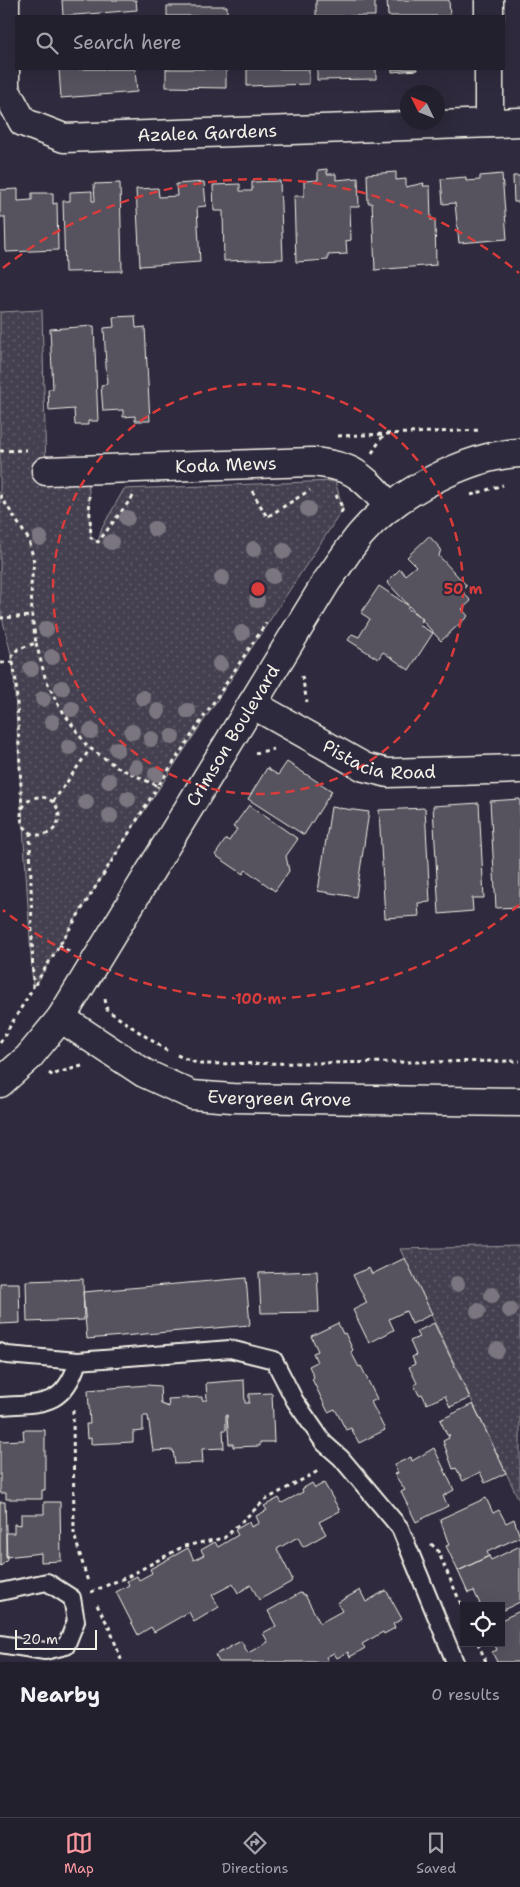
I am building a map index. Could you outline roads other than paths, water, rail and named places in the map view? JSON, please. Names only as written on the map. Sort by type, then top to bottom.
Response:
[{"type":"street","name":"Azalea Gardens","points":[[4,0],[6,89],[23,122],[64,138],[520,122]]},
{"type":"street","points":[[489,0],[489,15]]},
{"type":"street","points":[[489,70],[489,123]]},
{"type":"street","name":"Crimson Boulevard","points":[[0,1083],[17,1070],[61,1018],[327,581],[361,534],[390,507],[456,469],[482,460],[520,453]]},
{"type":"street","name":"Koda Mews","points":[[46,471],[275,462],[339,464],[364,480],[390,507]]},
{"type":"street","name":"Pistacia Road","points":[[252,704],[364,767],[388,773],[520,769]]},
{"type":"street","name":"Evergreen Grove","points":[[61,1018],[144,1073],[192,1095],[232,1098],[520,1102]]},
{"type":"lane","points":[[0,1352],[7,1355],[78,1361],[230,1349],[274,1360],[295,1401],[324,1443],[341,1458],[400,1528],[455,1662]]},
{"type":"lane","points":[[0,1406],[32,1404],[58,1397],[72,1379],[78,1361]]},
{"type":"lane","points":[[0,1592],[47,1582],[72,1598],[76,1621],[66,1646],[45,1651],[0,1644]]}]
